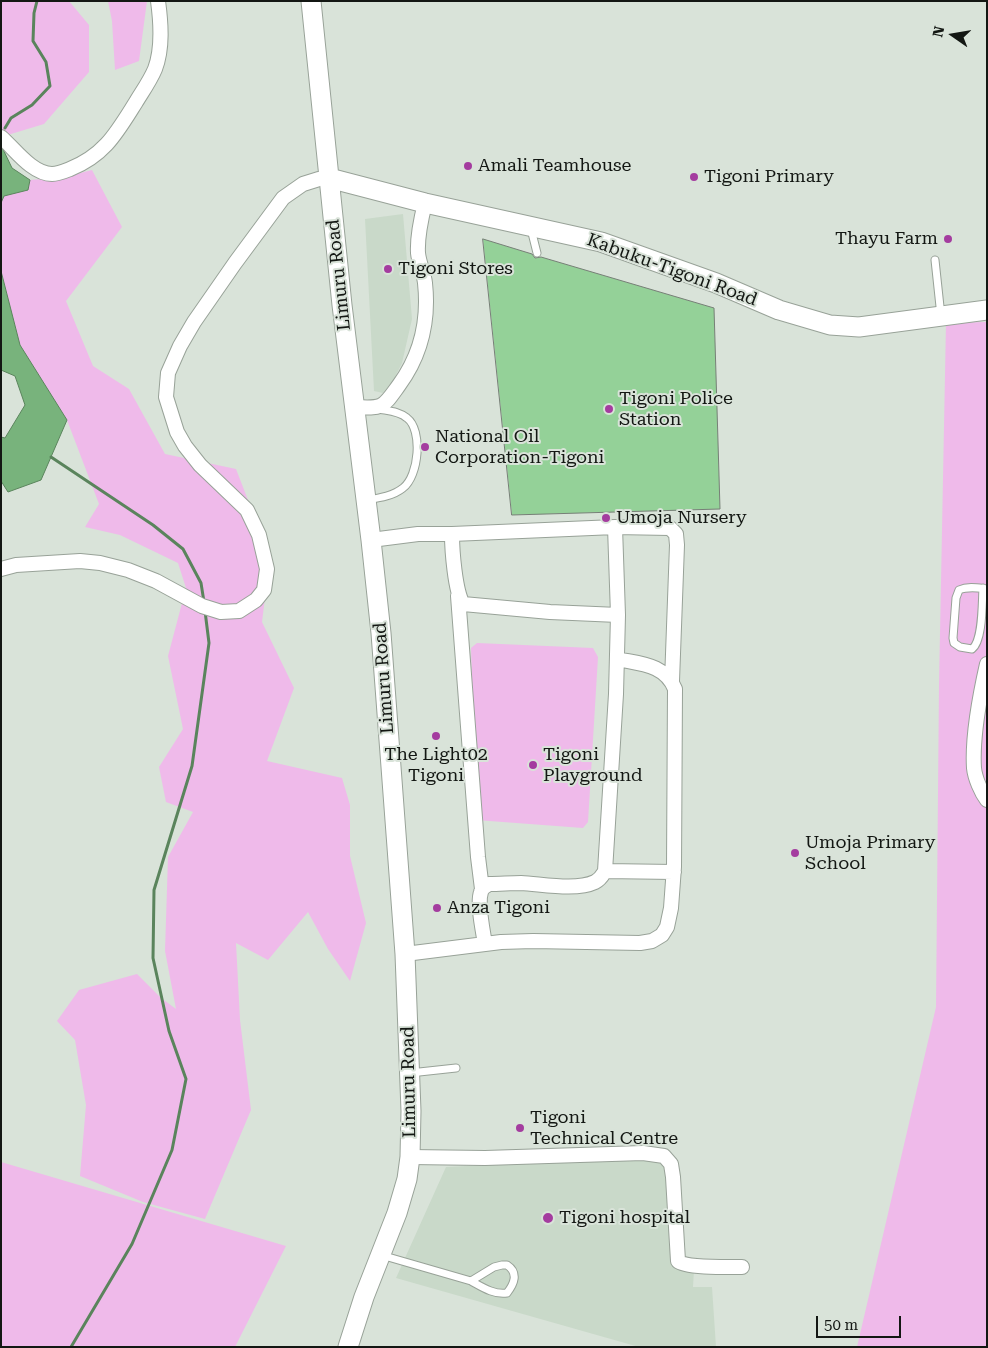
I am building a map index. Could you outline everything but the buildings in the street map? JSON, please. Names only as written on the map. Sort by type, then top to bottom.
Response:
[{"type":"main road","name":"Limuru Road","points":[[311,1],[342,305],[364,408],[366,500],[381,633],[405,954],[410,1073],[410,1157],[407,1178],[397,1213],[364,1297],[348,1347]]},
{"type":"main road","name":"Kabuku-Tigoni Road","points":[[329,178],[425,203],[601,242],[716,283],[779,310],[830,325],[859,327],[987,310]]},
{"type":"street","points":[[1,137],[21,159],[38,170],[51,174],[78,166],[108,145],[155,69],[160,45],[161,23],[158,1]]},
{"type":"street","points":[[1,569],[16,565],[80,561],[100,563],[128,570],[156,581],[202,606],[221,612],[239,611],[256,600],[264,590],[267,569],[259,535],[246,510],[200,465],[177,432],[166,397],[168,373],[180,346],[194,322],[283,198],[304,184],[329,178]]},
{"type":"street","points":[[364,408],[386,403],[412,365],[419,348],[425,318],[425,282],[418,254],[419,230],[425,203]]},
{"type":"street","points":[[371,540],[418,534],[615,527],[670,528],[676,534],[677,545],[672,681]]},
{"type":"street","points":[[482,889],[490,884],[520,883],[559,886],[586,884],[602,878],[605,871],[617,659],[618,614],[615,527]]},
{"type":"street","points":[[452,534],[485,944]]},
{"type":"street","points":[[458,596],[463,604],[474,606],[550,612],[618,614]]},
{"type":"street","points":[[405,954],[533,940],[640,942],[655,940],[665,931],[670,920],[674,872],[675,689],[667,675],[658,669],[617,659]]},
{"type":"street","points":[[987,664],[976,738],[974,770],[983,795],[987,800]]},
{"type":"street","points":[[605,871],[674,872]]},
{"type":"street","points":[[410,1157],[486,1158],[660,1154],[668,1158],[671,1164],[678,1261],[681,1264],[690,1265],[742,1267]]},
{"type":"lane","points":[[530,226],[537,253]]},
{"type":"lane","points":[[935,260],[941,316]]},
{"type":"lane","points":[[364,408],[396,412],[409,419],[413,425],[416,443],[415,470],[411,480],[405,487],[388,496],[366,500]]},
{"type":"lane","points":[[964,587],[985,588],[979,637],[976,646],[972,649],[960,647],[954,643],[953,638],[956,598],[964,587]]},
{"type":"lane","points":[[410,1073],[456,1068]]},
{"type":"lane","points":[[381,1255],[471,1281],[500,1294],[507,1293],[515,1278],[514,1272],[507,1265],[502,1265],[471,1281]]},
{"type":"shaded area","points":[[1,1],[69,1],[89,25],[89,72],[44,124],[1,137]]},
{"type":"shaded area","points":[[108,1],[147,1],[139,61],[115,70],[112,21]]},
{"type":"shaded area","points":[[1,145],[12,168],[30,180],[28,190],[4,196],[1,203]]},
{"type":"shaded area","points":[[92,170],[122,227],[66,301],[93,366],[129,389],[165,454],[236,469],[270,557],[262,622],[294,688],[267,761],[342,778],[350,805],[350,856],[366,923],[350,981],[328,949],[308,912],[268,960],[236,943],[240,1020],[251,1110],[205,1219],[143,1202],[80,1176],[86,1105],[75,1040],[57,1021],[79,990],[137,974],[160,997],[176,1009],[165,951],[168,857],[193,812],[166,802],[159,767],[183,729],[168,656],[186,588],[178,563],[120,535],[85,527],[99,504],[67,420],[20,345],[1,271],[1,203],[4,196],[28,190],[30,180],[65,177]]},
{"type":"shaded area","name":"Tigoni Stores","points":[[403,214],[412,319],[402,363],[393,381],[383,393],[374,391],[365,219]]},
{"type":"shaded area","points":[[1,271],[20,345],[67,420],[41,480],[8,492],[1,481],[1,437],[5,438],[25,405],[15,376],[1,370]]},
{"type":"shaded area","points":[[987,322],[987,1347],[857,1347],[936,1007],[939,685],[946,323]]},
{"type":"shaded area","name":"Tigoni Playground","points":[[477,643],[593,648],[598,657],[588,822],[583,828],[476,820],[471,648]]},
{"type":"shaded area","name":"Tigoni hospital","points":[[673,1156],[675,1269],[694,1270],[693,1287],[712,1287],[716,1347],[639,1347],[396,1278],[446,1167]]},
{"type":"shaded area","points":[[1,1162],[286,1246],[235,1347],[1,1347]]},
{"type":"waterway","points":[[5,128],[11,118],[32,105],[50,86],[46,62],[33,41],[34,13],[37,1]]},
{"type":"waterway","points":[[51,457],[153,525],[183,549],[201,583],[204,602]]},
{"type":"waterway","points":[[71,1347],[132,1244],[172,1150],[186,1079],[169,1031],[153,958],[154,890],[192,766],[209,643],[205,611]]},
{"type":"place","name":"Amali Teamhouse","points":[[468,166]]},
{"type":"place","name":"Tigoni Primary","points":[[694,177]]},
{"type":"place","name":"Thayu Farm","points":[[948,239]]},
{"type":"place","name":"Tigoni Stores","points":[[388,269]]},
{"type":"place","name":"Tigoni Police Station","points":[[609,409]]},
{"type":"place","name":"National Oil Corporation-Tigoni","points":[[425,447]]},
{"type":"place","name":"Umoja Nursery","points":[[606,518]]},
{"type":"place","name":"The Light02 Tigoni","points":[[436,736]]},
{"type":"place","name":"Tigoni Playground","points":[[533,765]]},
{"type":"place","name":"Umoja Primary School","points":[[795,853]]},
{"type":"place","name":"Anza Tigoni","points":[[437,908]]},
{"type":"place","name":"Tigoni Technical Centre","points":[[520,1128]]},
{"type":"place","name":"Tigoni hospital","points":[[548,1218]]}]
